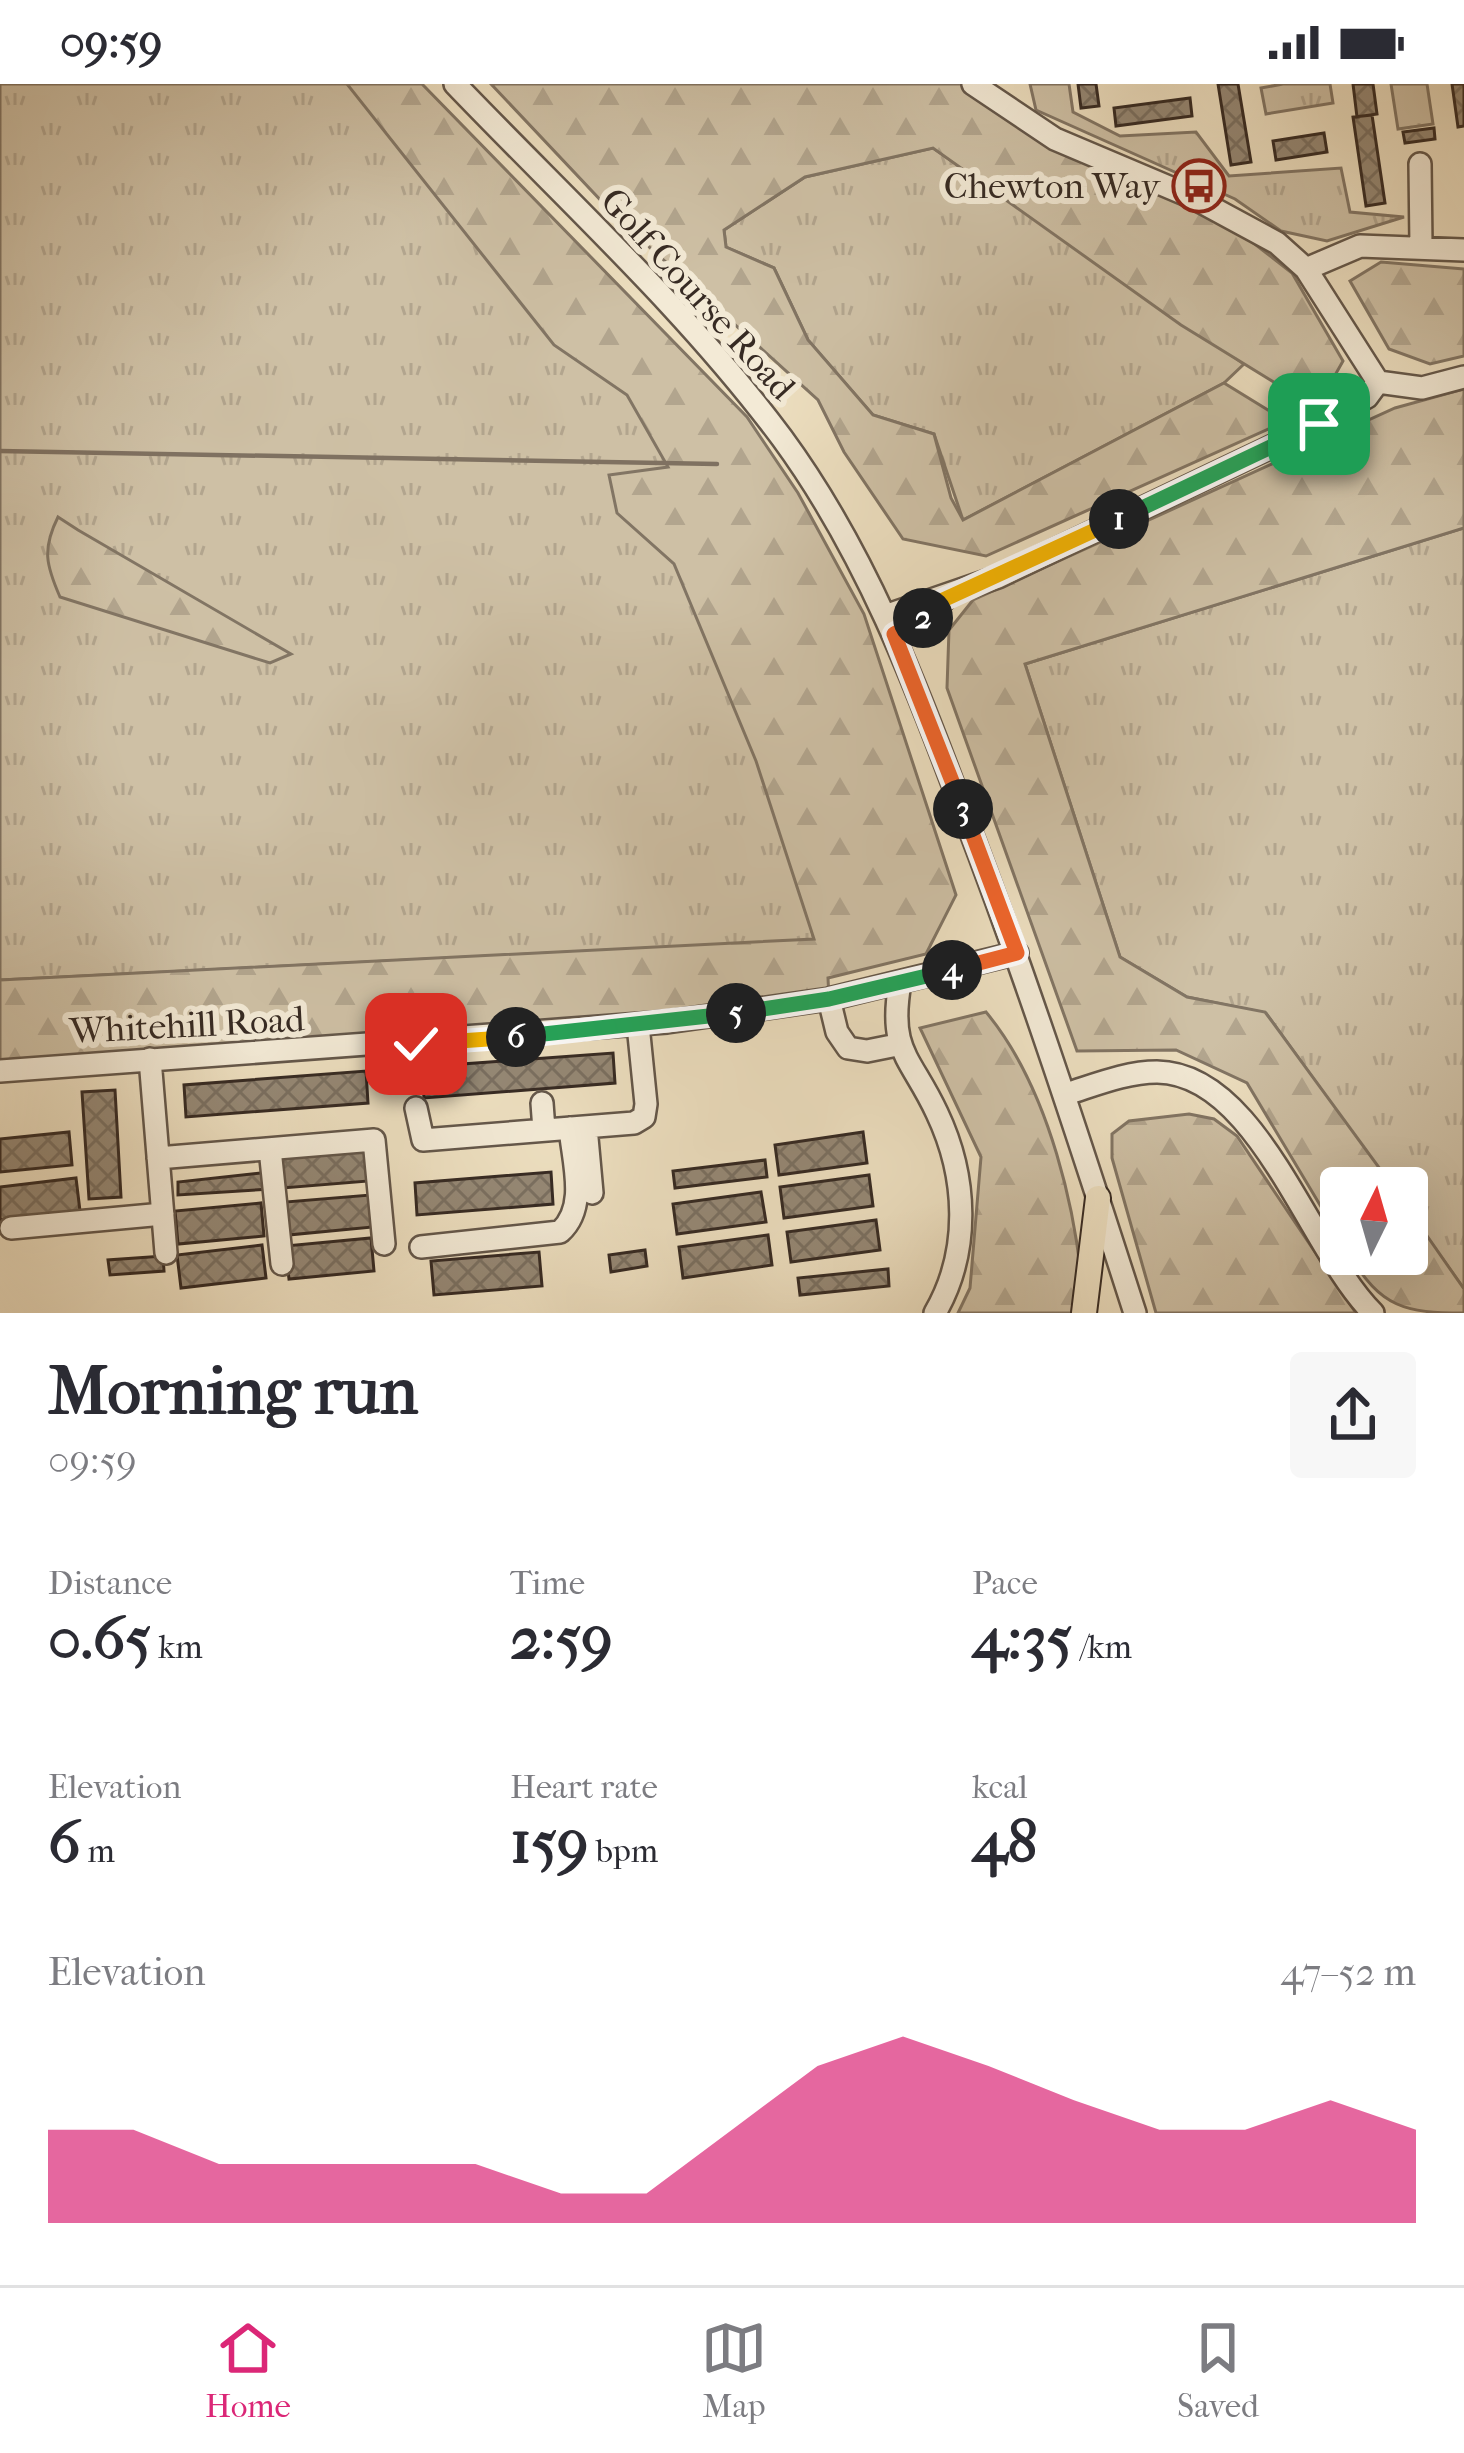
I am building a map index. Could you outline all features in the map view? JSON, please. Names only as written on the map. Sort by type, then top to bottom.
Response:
[{"type":"main road","points":[[1084,1313],[1098,1198]]},
{"type":"street","name":"Golf Course Road","points":[[455,84],[694,328],[784,441],[890,625],[1017,953],[1135,1313]]},
{"type":"street","points":[[974,84],[1055,139],[1192,196],[1277,243],[1306,268],[1378,382],[1422,388],[1464,377]]},
{"type":"street","points":[[1000,103],[1018,84]]},
{"type":"street","points":[[1420,164],[1421,246]]},
{"type":"street","points":[[1306,268],[1360,246],[1464,250]]},
{"type":"street","points":[[890,625],[1319,424],[1367,397],[1378,382]]},
{"type":"street","name":"Whitehill Road","points":[[0,1071],[638,1025],[829,999],[1017,953]]},
{"type":"street","points":[[900,983],[897,1045],[935,1109],[959,1179],[959,1241],[935,1313]]},
{"type":"street","points":[[829,999],[837,1032],[848,1048],[867,1051],[897,1045]]},
{"type":"street","points":[[416,1108],[423,1140],[644,1117],[638,1025]]},
{"type":"street","points":[[150,1059],[166,1253]]},
{"type":"street","points":[[1066,1094],[1160,1072],[1202,1084],[1219,1096],[1255,1136],[1348,1285],[1373,1313]]},
{"type":"street","points":[[542,1103],[544,1130]]},
{"type":"street","points":[[578,1127],[592,1193]]},
{"type":"street","points":[[422,1247],[560,1232],[572,1221],[577,1205],[578,1127]]},
{"type":"street","points":[[158,1158],[374,1140],[384,1244]]},
{"type":"street","points":[[270,1149],[282,1264]]},
{"type":"street","points":[[11,1228],[163,1214]]},
{"type":"green space","points":[[0,84],[360,84],[643,392],[761,715],[814,940],[0,980]]},
{"type":"green space","points":[[347,84],[422,84],[747,417],[798,493],[864,614],[956,895],[926,954],[828,978],[829,999],[0,1071],[0,980],[814,939],[756,761],[674,564],[617,513],[609,475],[668,467],[627,395],[554,345]]},
{"type":"green space","points":[[491,84],[973,84],[1247,238],[1292,273],[1343,361],[1325,393],[1308,403],[1181,325],[933,148],[805,177],[724,230],[726,247],[774,268],[808,340],[873,415],[934,434],[951,498],[963,520],[1224,383],[1286,421],[986,556],[903,539],[844,452],[818,400],[636,235],[628,221],[608,208]]},
{"type":"green space","points":[[1030,84],[1069,84],[1073,112],[1120,136],[1196,132],[1229,176],[1341,168],[1350,212],[1404,217],[1327,241],[1281,231],[1235,199],[1036,110]]},
{"type":"green space","points":[[1330,84],[1333,103],[1266,114],[1261,88]]},
{"type":"green space","points":[[1391,84],[1427,84],[1433,124],[1398,129]]},
{"type":"green space","points":[[933,148],[1244,364],[1224,383],[963,520],[934,434],[873,415],[808,340],[774,268],[726,247],[724,230],[805,177]]},
{"type":"green space","points":[[1381,262],[1464,269],[1464,356],[1430,364],[1389,349],[1350,281]]},
{"type":"green space","points":[[1464,389],[1464,528],[1025,664],[1120,957],[1187,997],[1265,1012],[1379,1167],[1320,1167],[1320,1205],[1247,1083],[1176,1050],[1077,1051],[947,688],[949,630],[973,600],[1395,408]]},
{"type":"green space","points":[[58,517],[291,654],[270,663],[60,597],[48,557]]},
{"type":"green space","points":[[1464,528],[1464,1289],[1428,1238],[1428,1167],[1377,1167],[1266,1013],[1187,997],[1120,957],[1025,664]]},
{"type":"green space","points":[[986,1012],[1027,1077],[1057,1154],[1075,1235],[1084,1313],[958,1313],[970,1288],[981,1157],[920,1028]]},
{"type":"green space","points":[[1189,1114],[1214,1119],[1237,1136],[1320,1259],[1320,1275],[1330,1275],[1356,1313],[1156,1313],[1112,1158],[1112,1134],[1129,1121]]},
{"type":"green space","points":[[1428,1237],[1464,1289],[1464,1313],[1410,1309],[1372,1286],[1363,1275],[1428,1275]]},
{"type":"building","points":[[1078,84],[1096,84],[1099,106],[1081,108]]},
{"type":"building","points":[[1218,84],[1238,84],[1251,162],[1231,165]]},
{"type":"building","points":[[1353,84],[1373,84],[1377,114],[1357,117]]},
{"type":"building","points":[[1452,84],[1464,84],[1464,126],[1458,127]]},
{"type":"building","points":[[1190,98],[1192,116],[1116,126],[1114,108]]},
{"type":"building","points":[[1372,115],[1385,203],[1366,206],[1353,117]]},
{"type":"building","points":[[1434,128],[1435,139],[1405,143],[1403,132]]},
{"type":"building","points":[[1324,133],[1327,152],[1276,160],[1273,141]]},
{"type":"building","points":[[613,1053],[615,1083],[424,1098],[422,1067]]},
{"type":"building","points":[[366,1071],[368,1103],[186,1117],[184,1085]]},
{"type":"building","points":[[115,1090],[121,1197],[89,1199],[82,1092]]},
{"type":"building","points":[[69,1132],[72,1165],[0,1172],[0,1139]]},
{"type":"building","points":[[863,1132],[867,1163],[779,1175],[775,1145]]},
{"type":"building","points":[[366,1148],[369,1181],[283,1188],[280,1155]]},
{"type":"building","points":[[765,1160],[767,1177],[675,1188],[673,1171]]},
{"type":"building","points":[[270,1172],[271,1189],[178,1195],[178,1182]]},
{"type":"building","points":[[551,1172],[553,1204],[417,1215],[415,1183]]},
{"type":"building","points":[[869,1175],[873,1206],[784,1218],[780,1187]]},
{"type":"building","points":[[76,1178],[80,1211],[0,1220],[0,1187]]},
{"type":"building","points":[[761,1192],[766,1222],[677,1234],[673,1204]]},
{"type":"building","points":[[370,1195],[373,1227],[288,1235],[285,1202]]},
{"type":"building","points":[[261,1203],[264,1236],[178,1244],[175,1211]]},
{"type":"building","points":[[876,1220],[880,1250],[791,1262],[787,1232]]},
{"type":"building","points":[[768,1235],[772,1265],[683,1278],[679,1247]]},
{"type":"building","points":[[371,1238],[374,1271],[289,1279],[285,1246]]},
{"type":"building","points":[[262,1245],[266,1278],[181,1288],[177,1255]]},
{"type":"building","points":[[645,1250],[647,1266],[611,1272],[609,1255]]},
{"type":"building","points":[[539,1252],[542,1286],[434,1295],[431,1261]]},
{"type":"building","points":[[163,1256],[164,1271],[110,1275],[108,1260]]},
{"type":"building","points":[[888,1269],[889,1286],[800,1295],[798,1278]]},
{"type":"waterway","points":[[0,451],[717,464]]},
{"type":"place","name":"Chewton Way","points":[[1199,186]]},
{"type":"route","points":[[416,1044],[562,1033],[790,1006],[1017,953],[894,634],[914,625],[943,600],[1319,424]]}]
